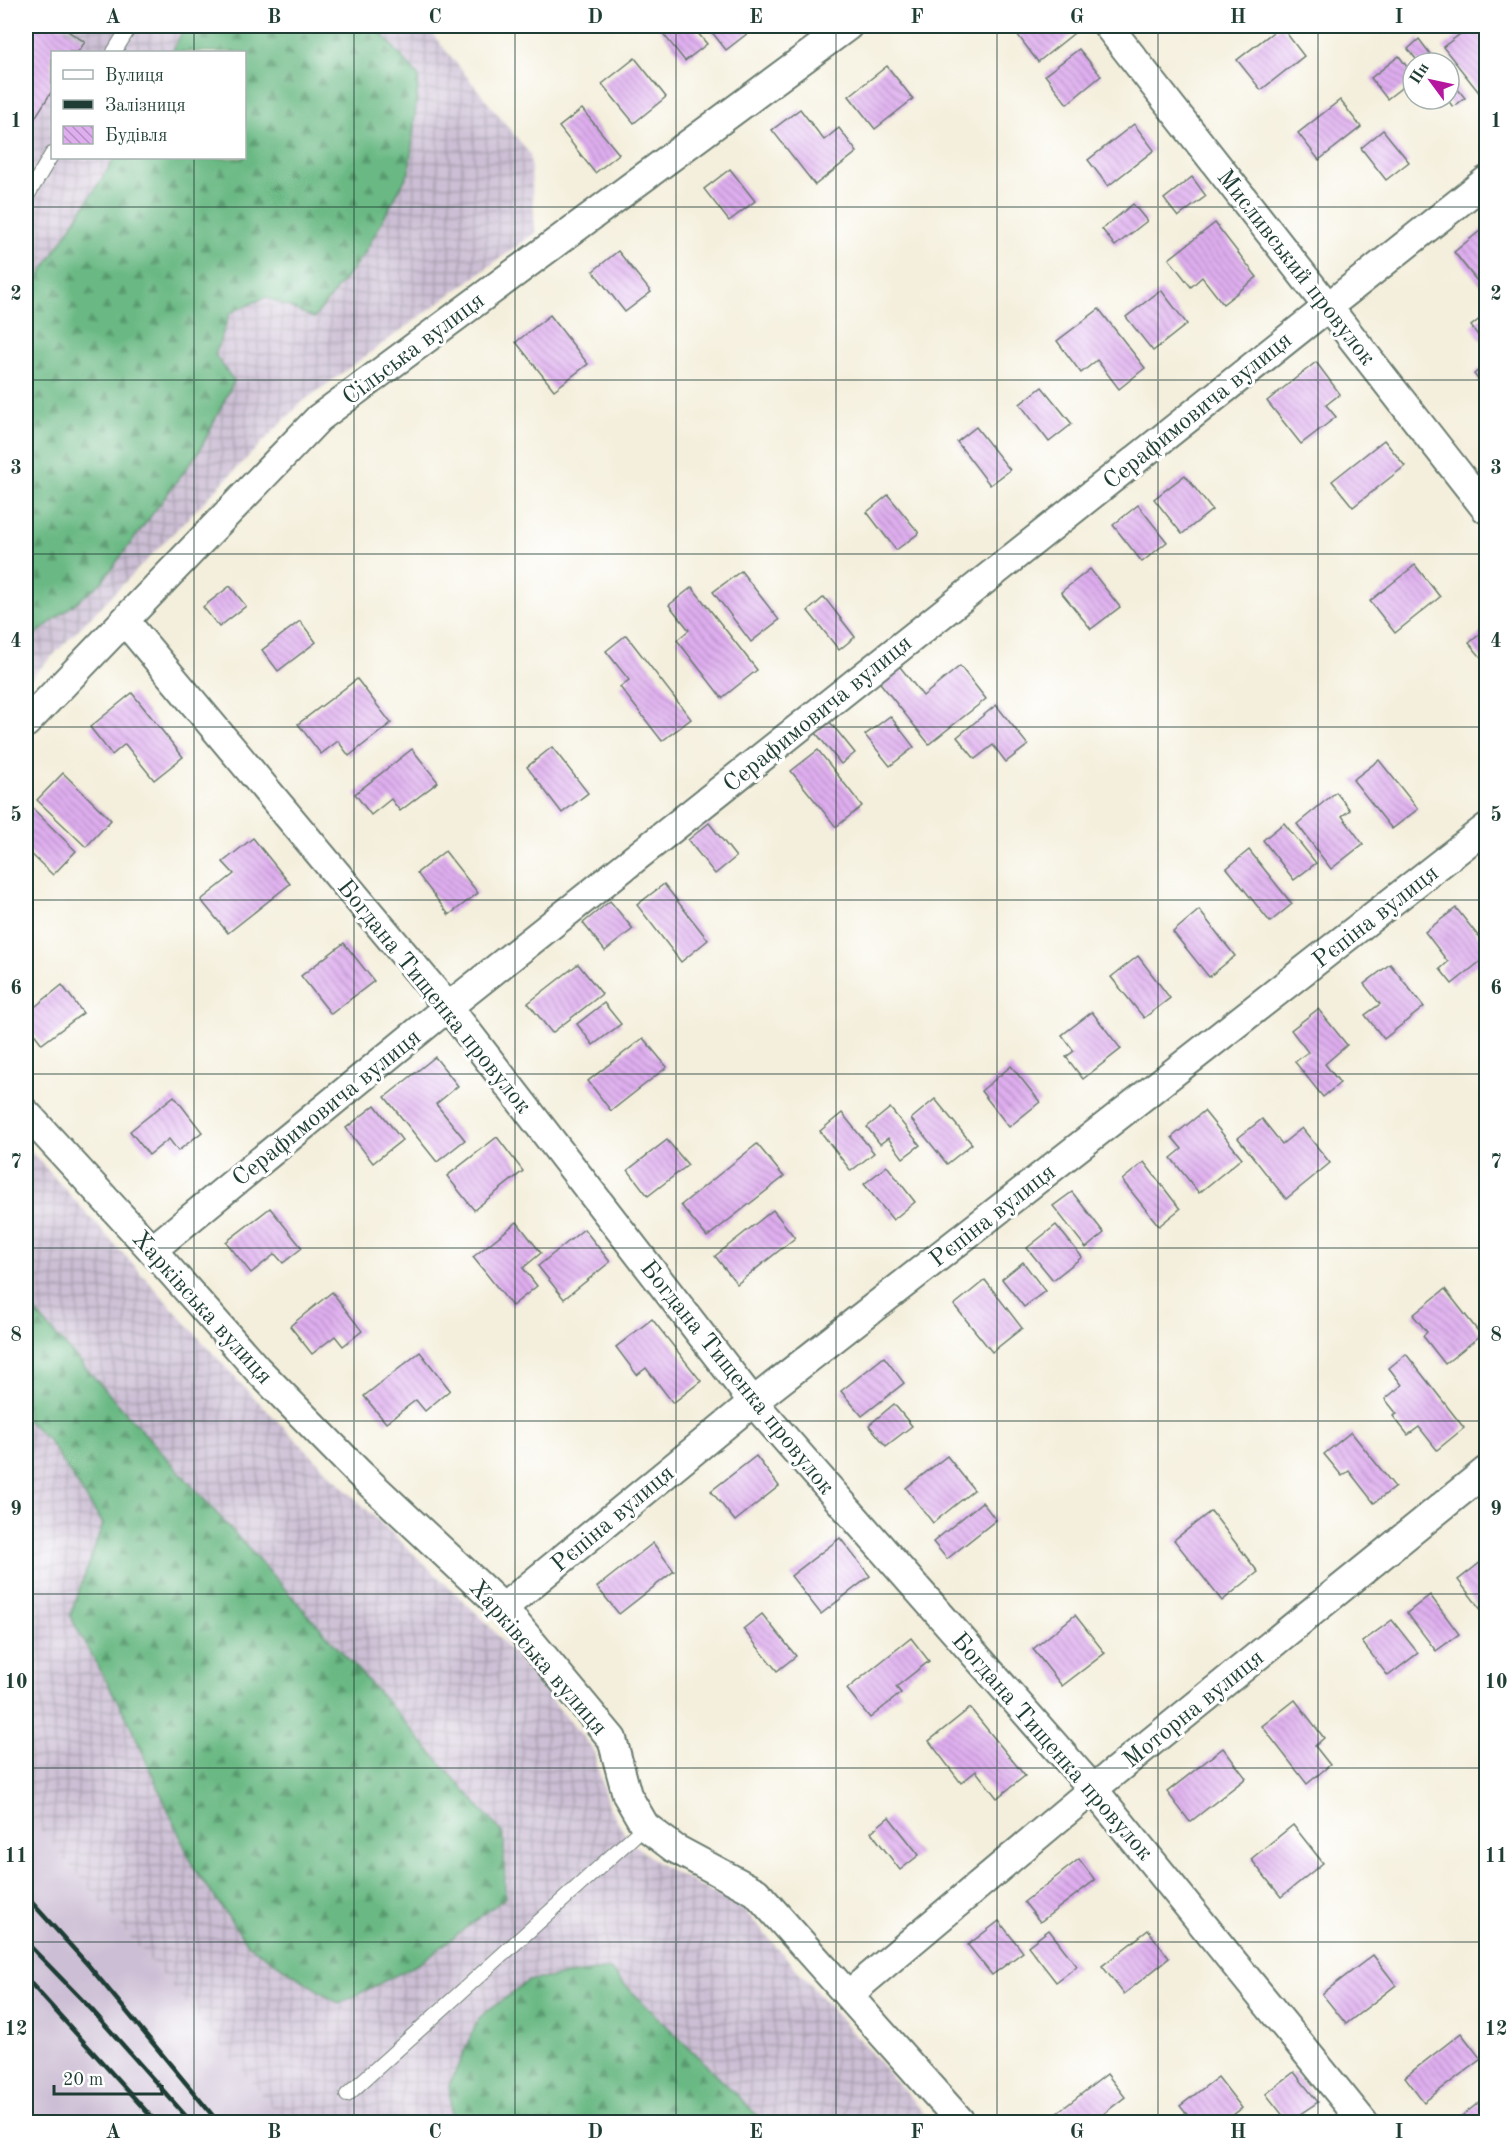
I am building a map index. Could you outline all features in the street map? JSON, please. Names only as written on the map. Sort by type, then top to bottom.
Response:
[{"type":"street","name":"Сільська вулиця","points":[[26,723],[319,418],[848,26]]},
{"type":"street","name":"Мисливський провулок","points":[[1108,26],[1486,509]]},
{"type":"street","name":"Серафимовича вулиця","points":[[152,1250],[448,1007],[1486,181]]},
{"type":"street","name":"Богдана Тищенка провулок","points":[[125,621],[448,1007],[753,1402],[1093,1789],[1363,2122]]},
{"type":"street","name":"Рєпіна вулиця","points":[[503,1608],[753,1402],[1486,828]]},
{"type":"street","name":"Харківська вулиця","points":[[26,1113],[152,1250],[256,1369],[359,1473],[503,1608],[612,1739],[627,1795],[645,1826],[674,1848],[756,1892],[960,2122]]},
{"type":"street","name":"Моторна вулиця","points":[[848,1995],[1093,1789],[1486,1471]]},
{"type":"lane","points":[[115,51],[130,26]]},
{"type":"lane","points":[[26,198],[51,156]]},
{"type":"lane","points":[[347,2096],[645,1826]]},
{"type":"shaded area","points":[[26,26],[426,26],[530,154],[535,233],[301,403],[26,683]]},
{"type":"shaded area","points":[[26,1146],[241,1384],[344,1488],[487,1623],[593,1749],[607,1803],[629,1841],[662,1866],[743,1909],[932,2122],[284,2122],[26,1813]]},
{"type":"shaded area","points":[[26,1813],[284,2122],[26,2122]]},
{"type":"green space","points":[[185,26],[375,26],[419,77],[409,172],[364,254],[314,318],[266,297],[230,313],[215,355],[234,381],[200,450],[101,583],[32,637],[26,637],[26,297],[114,159],[246,159],[246,51],[172,51]]},
{"type":"green space","points":[[26,1302],[504,1835],[505,1898],[420,1963],[339,2004],[248,1945],[194,1868],[129,1722],[70,1616],[103,1524],[49,1441],[26,1419]]},
{"type":"green space","points":[[609,1969],[764,2122],[452,2122],[449,2086],[479,2018],[528,1981]]},
{"type":"building","points":[[26,26],[60,26],[85,42],[79,51],[51,51],[51,93],[26,132]]},
{"type":"building","points":[[657,26],[692,26],[707,44],[685,61]]},
{"type":"building","points":[[707,26],[757,26],[726,50]]},
{"type":"building","points":[[1027,26],[1083,26],[1038,62],[1017,34]]},
{"type":"building","points":[[1281,26],[1304,56],[1261,90],[1237,60]]},
{"type":"building","points":[[1471,26],[1481,26],[1486,33],[1486,91],[1481,95],[1461,70],[1461,51],[1446,51],[1443,47]]},
{"type":"building","points":[[1419,39],[1428,51],[1410,51],[1408,49]]},
{"type":"building","points":[[1079,49],[1101,76],[1067,104],[1045,75]]},
{"type":"building","points":[[1399,56],[1401,59],[1401,88],[1387,99],[1371,78]]},
{"type":"building","points":[[635,58],[666,97],[634,123],[602,84]]},
{"type":"building","points":[[887,66],[913,99],[875,129],[849,96]]},
{"type":"building","points":[[1340,100],[1361,127],[1319,160],[1298,133]]},
{"type":"building","points":[[582,109],[619,154],[595,173],[559,127]]},
{"type":"building","points":[[800,109],[824,140],[839,128],[857,152],[815,185],[772,130]]},
{"type":"building","points":[[1134,124],[1154,150],[1108,186],[1088,160]]},
{"type":"building","points":[[1383,130],[1409,162],[1386,180],[1361,148]]},
{"type":"building","points":[[730,169],[755,201],[729,221],[704,189]]},
{"type":"building","points":[[1192,177],[1206,196],[1178,217],[1164,199]]},
{"type":"building","points":[[1133,204],[1147,221],[1115,246],[1102,229]]},
{"type":"building","points":[[1215,223],[1257,277],[1223,304],[1202,277],[1191,287],[1169,259]]},
{"type":"building","points":[[1486,226],[1486,281],[1481,286],[1454,252]]},
{"type":"building","points":[[618,251],[651,292],[625,312],[593,271]]},
{"type":"building","points":[[1161,290],[1187,324],[1153,351],[1126,317]]},
{"type":"building","points":[[1099,309],[1145,368],[1119,389],[1097,360],[1081,373],[1057,341]]},
{"type":"building","points":[[1486,314],[1486,346],[1471,326]]},
{"type":"building","points":[[550,315],[588,364],[554,390],[516,342]]},
{"type":"building","points":[[1316,362],[1340,394],[1326,405],[1336,417],[1301,444],[1267,401]]},
{"type":"building","points":[[1486,364],[1486,390],[1474,374]]},
{"type":"building","points":[[1042,387],[1072,424],[1049,442],[1020,404]]},
{"type":"building","points":[[976,427],[1010,470],[990,485],[957,442]]},
{"type":"building","points":[[1384,440],[1405,466],[1353,507],[1332,481]]},
{"type":"building","points":[[1185,475],[1212,510],[1182,534],[1154,499]]},
{"type":"building","points":[[888,495],[919,533],[896,550],[867,512]]},
{"type":"building","points":[[1138,505],[1167,542],[1142,562],[1113,525]]},
{"type":"building","points":[[1415,565],[1440,597],[1395,633],[1370,601]]},
{"type":"building","points":[[1090,569],[1120,607],[1091,629],[1061,592]]},
{"type":"building","points":[[741,571],[779,620],[751,642],[713,592]]},
{"type":"building","points":[[230,586],[246,606],[219,627],[203,607]]},
{"type":"building","points":[[692,587],[757,670],[722,698],[677,640],[689,630],[669,605]]},
{"type":"building","points":[[824,597],[855,637],[839,650],[808,611]]},
{"type":"building","points":[[300,621],[316,642],[278,671],[262,650]]},
{"type":"building","points":[[1486,629],[1486,660],[1485,662],[1469,643]]},
{"type":"building","points":[[626,635],[691,719],[662,741],[620,687],[629,680],[606,651]]},
{"type":"building","points":[[897,663],[923,696],[960,666],[986,699],[929,744],[877,679]]},
{"type":"building","points":[[357,679],[391,723],[349,756],[338,741],[321,754],[298,724]]},
{"type":"building","points":[[132,693],[183,757],[154,780],[125,744],[112,755],[90,727]]},
{"type":"building","points":[[996,705],[1028,745],[1006,762],[993,745],[975,759],[957,737]]},
{"type":"building","points":[[890,716],[914,747],[890,766],[865,735]]},
{"type":"building","points":[[830,722],[855,753],[841,764],[816,733]]},
{"type":"building","points":[[552,747],[588,793],[562,813],[527,767]]},
{"type":"building","points":[[412,749],[438,782],[400,811],[391,799],[371,815],[355,794]]},
{"type":"building","points":[[818,750],[862,806],[836,827],[791,771]]},
{"type":"building","points":[[1379,760],[1418,809],[1392,829],[1353,780]]},
{"type":"building","points":[[63,773],[111,820],[86,847],[37,800]]},
{"type":"building","points":[[1336,792],[1350,810],[1342,816],[1363,844],[1331,869],[1297,824]]},
{"type":"building","points":[[26,802],[76,851],[53,875],[26,849]]},
{"type":"building","points":[[709,823],[736,857],[715,874],[688,840]]},
{"type":"building","points":[[1284,823],[1316,863],[1294,880],[1263,840]]},
{"type":"building","points":[[253,838],[290,884],[228,933],[201,900],[234,874],[223,862]]},
{"type":"building","points":[[1249,850],[1292,904],[1270,922],[1227,868]]},
{"type":"building","points":[[445,851],[478,893],[449,915],[417,873]]},
{"type":"building","points":[[664,884],[708,940],[681,962],[637,905]]},
{"type":"building","points":[[610,901],[633,929],[605,951],[583,923]]},
{"type":"building","points":[[1456,908],[1486,946],[1486,957],[1452,984],[1440,969],[1448,962],[1425,932]]},
{"type":"building","points":[[1199,910],[1235,956],[1209,977],[1173,932]]},
{"type":"building","points":[[344,943],[374,981],[331,1014],[301,976]]},
{"type":"building","points":[[1138,956],[1170,998],[1144,1018],[1111,977]]},
{"type":"building","points":[[578,964],[602,994],[552,1033],[528,1003]]},
{"type":"building","points":[[1390,964],[1424,1007],[1384,1039],[1365,1015],[1380,1004],[1364,984]]},
{"type":"building","points":[[62,985],[83,1013],[42,1044],[26,1023],[26,1014]]},
{"type":"building","points":[[604,1003],[621,1024],[593,1045],[577,1024]]},
{"type":"building","points":[[1318,1009],[1347,1045],[1325,1064],[1340,1083],[1323,1097],[1295,1062],[1308,1052],[1291,1030]]},
{"type":"building","points":[[1092,1012],[1121,1049],[1083,1079],[1066,1057],[1074,1051],[1062,1035]]},
{"type":"building","points":[[643,1038],[667,1067],[611,1111],[588,1081]]},
{"type":"building","points":[[435,1057],[458,1086],[436,1104],[465,1140],[437,1162],[385,1097]]},
{"type":"building","points":[[1011,1066],[1040,1102],[1009,1127],[981,1091]]},
{"type":"building","points":[[174,1096],[202,1132],[178,1151],[169,1139],[149,1155],[130,1131]]},
{"type":"building","points":[[935,1099],[972,1144],[947,1164],[911,1119]]},
{"type":"building","points":[[375,1105],[402,1140],[373,1163],[346,1128]]},
{"type":"building","points":[[890,1108],[920,1145],[903,1158],[888,1138],[880,1144],[867,1127]]},
{"type":"building","points":[[1204,1111],[1242,1158],[1199,1193],[1171,1158],[1182,1149],[1172,1137]]},
{"type":"building","points":[[842,1113],[874,1153],[851,1171],[820,1131]]},
{"type":"building","points":[[1262,1119],[1282,1144],[1302,1128],[1330,1163],[1286,1199],[1238,1138]]},
{"type":"building","points":[[497,1137],[523,1171],[474,1210],[447,1176]]},
{"type":"building","points":[[667,1140],[688,1165],[648,1196],[628,1170]]},
{"type":"building","points":[[757,1144],[784,1177],[707,1237],[681,1205]]},
{"type":"building","points":[[1144,1162],[1180,1209],[1159,1226],[1122,1180]]},
{"type":"building","points":[[887,1166],[915,1202],[893,1220],[864,1184]]},
{"type":"building","points":[[1072,1192],[1104,1233],[1086,1248],[1053,1206]]},
{"type":"building","points":[[270,1208],[302,1248],[283,1263],[275,1254],[251,1273],[226,1242]]},
{"type":"building","points":[[773,1210],[795,1238],[737,1284],[715,1256]]},
{"type":"building","points":[[517,1222],[541,1253],[523,1268],[537,1286],[512,1306],[473,1257]]},
{"type":"building","points":[[1056,1225],[1082,1257],[1053,1280],[1027,1248]]},
{"type":"building","points":[[584,1229],[610,1262],[564,1299],[538,1266]]},
{"type":"building","points":[[1023,1262],[1045,1291],[1024,1307],[1002,1279]]},
{"type":"building","points":[[985,1280],[1022,1328],[992,1352],[954,1305]]},
{"type":"building","points":[[1445,1289],[1481,1335],[1445,1364],[1423,1336],[1427,1332],[1413,1315]]},
{"type":"building","points":[[332,1292],[362,1331],[343,1346],[335,1336],[312,1354],[290,1326]]},
{"type":"building","points":[[652,1319],[701,1381],[673,1403],[646,1368],[637,1375],[616,1347]]},
{"type":"building","points":[[420,1352],[450,1390],[425,1411],[416,1400],[386,1423],[364,1396]]},
{"type":"building","points":[[1406,1354],[1464,1428],[1437,1450],[1419,1427],[1408,1435],[1393,1416],[1397,1414],[1385,1399],[1402,1385],[1389,1368]]},
{"type":"building","points":[[884,1357],[904,1383],[862,1416],[841,1391]]},
{"type":"building","points":[[894,1404],[912,1426],[886,1446],[869,1425]]},
{"type":"building","points":[[1351,1432],[1395,1487],[1374,1503],[1349,1471],[1342,1476],[1324,1454]]},
{"type":"building","points":[[756,1456],[779,1486],[735,1521],[711,1491]]},
{"type":"building","points":[[947,1456],[974,1490],[933,1523],[906,1488]]},
{"type":"building","points":[[982,1502],[996,1520],[947,1559],[933,1542]]},
{"type":"building","points":[[1211,1511],[1258,1572],[1222,1601],[1174,1540]]},
{"type":"building","points":[[840,1538],[870,1576],[821,1614],[791,1576]]},
{"type":"building","points":[[653,1543],[674,1571],[619,1614],[597,1587]]},
{"type":"building","points":[[1486,1558],[1486,1608],[1482,1611],[1458,1580]]},
{"type":"building","points":[[1430,1595],[1459,1634],[1436,1651],[1407,1613]]},
{"type":"building","points":[[762,1614],[796,1656],[777,1671],[743,1629]]},
{"type":"building","points":[[1075,1615],[1105,1653],[1062,1686],[1033,1649]]},
{"type":"building","points":[[1392,1620],[1418,1653],[1388,1676],[1362,1642]]},
{"type":"building","points":[[911,1638],[929,1661],[896,1687],[901,1693],[870,1718],[847,1689]]},
{"type":"building","points":[[1295,1700],[1324,1738],[1315,1746],[1330,1765],[1307,1784],[1262,1726]]},
{"type":"building","points":[[970,1708],[1025,1776],[997,1798],[976,1771],[961,1783],[929,1741]]},
{"type":"building","points":[[1223,1748],[1246,1778],[1190,1822],[1167,1792]]},
{"type":"building","points":[[889,1817],[919,1855],[900,1870],[871,1832]]},
{"type":"building","points":[[1293,1825],[1323,1863],[1281,1897],[1251,1859]]},
{"type":"building","points":[[1079,1859],[1095,1880],[1040,1922],[1024,1902]]},
{"type":"building","points":[[999,1921],[1023,1952],[992,1975],[968,1945]]},
{"type":"building","points":[[1049,1930],[1077,1966],[1056,1982],[1028,1946]]},
{"type":"building","points":[[1148,1930],[1169,1958],[1124,1994],[1102,1966]]},
{"type":"building","points":[[1373,1955],[1396,1985],[1346,2024],[1322,1994]]},
{"type":"building","points":[[1461,2033],[1481,2059],[1424,2102],[1405,2077]]},
{"type":"building","points":[[1294,2072],[1318,2102],[1288,2122],[1266,2094]]},
{"type":"building","points":[[1107,2074],[1125,2097],[1093,2122],[1057,2122],[1052,2117]]},
{"type":"building","points":[[1218,2077],[1242,2108],[1224,2122],[1193,2122],[1180,2106]]},
{"type":"building","points":[[1486,2097],[1486,2122],[1454,2122]]},
{"type":"railway","points":[[26,1896],[89,1966],[218,2122]]},
{"type":"railway","points":[[26,1942],[92,2010],[191,2122]]},
{"type":"railway","points":[[26,1978],[156,2122]]}]
